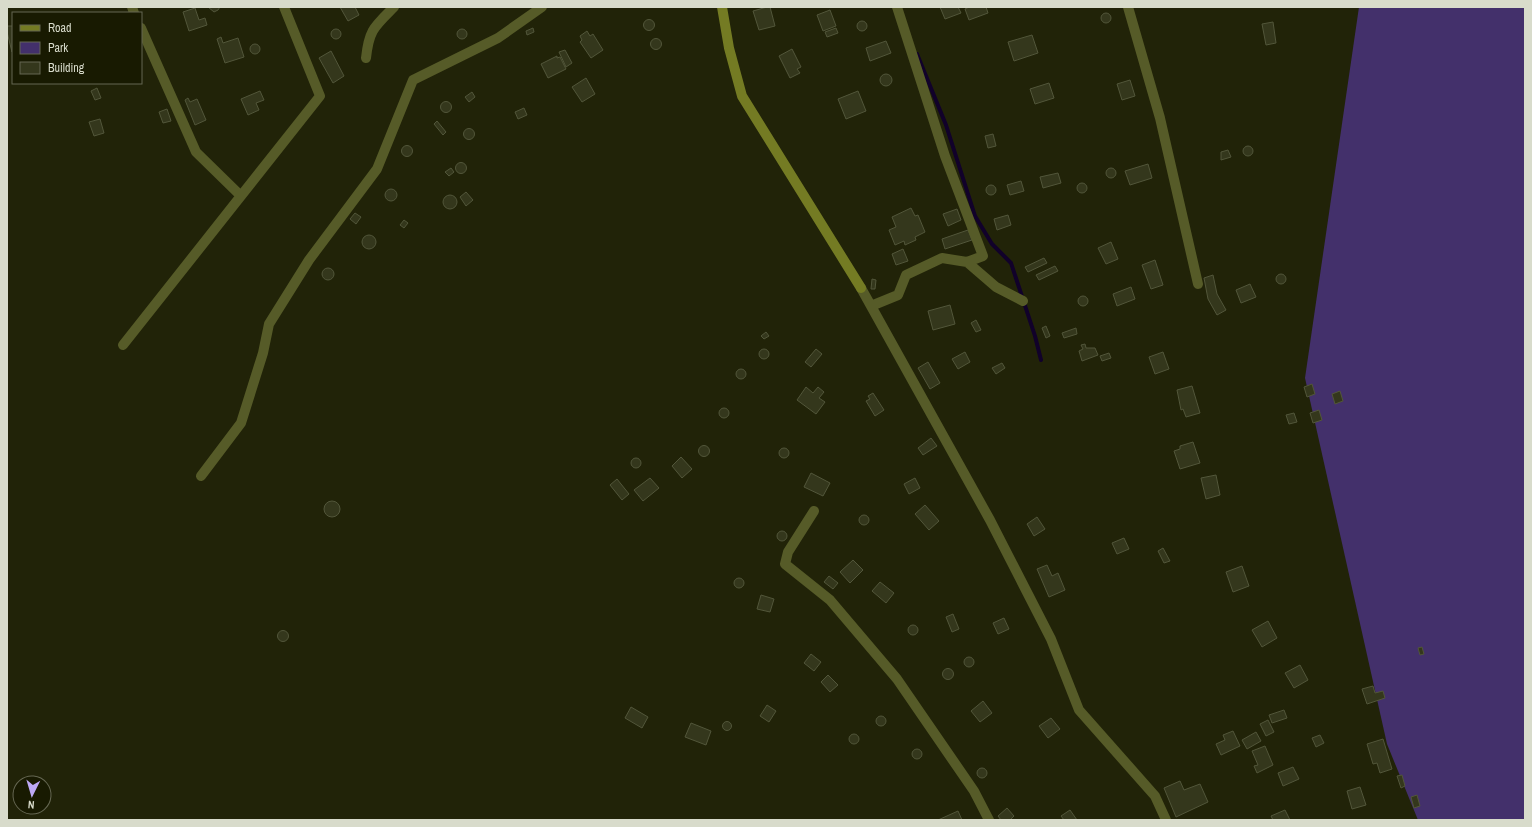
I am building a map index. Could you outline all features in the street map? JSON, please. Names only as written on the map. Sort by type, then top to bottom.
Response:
[{"type":"main road","points":[[722,7],[729,48],[742,96],[861,288]]},
{"type":"street","points":[[123,345],[320,96],[284,7]]},
{"type":"street","points":[[366,58],[368,37],[378,22],[394,7]]},
{"type":"street","points":[[201,476],[241,423],[263,353],[269,324],[308,260],[377,169],[413,80],[498,38],[542,7]]},
{"type":"street","points":[[871,306],[898,295],[906,275],[942,258],[967,262],[983,256],[945,156],[897,7]]},
{"type":"street","points":[[1128,7],[1160,118],[1198,284]]},
{"type":"street","points":[[142,30],[196,152],[241,196]]},
{"type":"street","points":[[967,262],[996,287],[1023,301]]},
{"type":"street","points":[[861,288],[990,520],[1051,639],[1079,710],[1155,796],[1166,820]]},
{"type":"street","points":[[814,511],[788,552],[785,564],[830,600],[896,679],[974,791],[989,820]]},
{"type":"green space","points":[[1359,7],[1525,7],[1525,820],[1418,820],[1387,744],[1305,378]]},
{"type":"building","points":[[208,7],[220,7],[214,12]]},
{"type":"building","points":[[340,7],[355,7],[359,15],[348,21]]},
{"type":"building","points":[[770,7],[775,26],[759,30],[753,11]]},
{"type":"building","points":[[940,7],[958,7],[961,13],[945,19]]},
{"type":"building","points":[[969,7],[986,7],[988,13],[969,20],[965,9]]},
{"type":"building","points":[[195,8],[199,20],[205,18],[207,25],[189,31],[183,12]]},
{"type":"building","points":[[830,10],[836,26],[823,31],[817,15]]},
{"type":"building","points":[[1106,13],[1111,18],[1106,23],[1101,18]]},
{"type":"building","points":[[649,19],[653,21],[655,25],[653,29],[649,31],[645,29],[643,25],[645,21]]},
{"type":"building","points":[[862,21],[867,26],[862,31],[857,26]]},
{"type":"building","points":[[1273,22],[1276,43],[1266,45],[1262,24]]},
{"type":"building","points":[[7,26],[12,26],[12,52]]},
{"type":"building","points":[[533,28],[534,32],[527,35],[526,31]]},
{"type":"building","points":[[836,28],[838,33],[827,37],[825,32]]},
{"type":"building","points":[[334,29],[338,29],[340,30],[340,38],[334,39],[331,36],[331,32]]},
{"type":"building","points":[[460,29],[464,29],[466,30],[466,38],[460,39],[457,36],[457,32]]},
{"type":"building","points":[[587,31],[590,36],[593,34],[603,50],[591,58],[580,42],[582,40],[580,36]]},
{"type":"building","points":[[1032,35],[1038,53],[1014,61],[1008,42]]},
{"type":"building","points":[[221,37],[223,43],[238,38],[244,57],[225,63],[217,39]]},
{"type":"building","points":[[656,38],[660,40],[662,44],[660,48],[656,50],[652,48],[650,44],[652,40]]},
{"type":"building","points":[[886,41],[891,53],[870,61],[866,48]]},
{"type":"building","points":[[253,44],[257,44],[260,49],[257,54],[253,54],[250,51],[250,47]]},
{"type":"building","points":[[792,49],[801,67],[797,69],[800,73],[790,78],[779,56]]},
{"type":"building","points":[[565,50],[572,63],[566,67],[559,52]]},
{"type":"building","points":[[331,51],[344,76],[333,83],[319,58]]},
{"type":"building","points":[[557,56],[557,58],[560,57],[566,69],[548,78],[541,64]]},
{"type":"building","points":[[886,74],[890,76],[892,80],[890,84],[886,86],[882,84],[880,80],[882,76]]},
{"type":"building","points":[[586,78],[595,94],[582,102],[572,87]]},
{"type":"building","points":[[1130,80],[1135,96],[1122,100],[1117,84]]},
{"type":"building","points":[[1049,83],[1054,98],[1035,104],[1030,89]]},
{"type":"building","points":[[97,88],[101,98],[95,100],[91,91]]},
{"type":"building","points":[[260,91],[264,100],[256,103],[259,110],[248,115],[241,99]]},
{"type":"building","points":[[858,91],[866,111],[846,119],[838,99]]},
{"type":"building","points":[[472,92],[475,97],[469,102],[465,97]]},
{"type":"building","points":[[188,98],[190,102],[197,99],[206,120],[195,125],[185,100]]},
{"type":"building","points":[[446,101],[450,103],[452,107],[450,111],[446,113],[442,111],[440,107],[442,103]]},
{"type":"building","points":[[524,108],[527,115],[518,119],[515,112]]},
{"type":"building","points":[[167,109],[171,121],[163,123],[159,112]]},
{"type":"building","points":[[100,119],[104,133],[94,136],[89,122]]},
{"type":"building","points":[[437,121],[446,132],[443,135],[434,124]]},
{"type":"building","points":[[469,128],[473,130],[475,134],[473,138],[469,140],[465,138],[463,134],[465,130]]},
{"type":"building","points":[[993,134],[996,146],[988,148],[985,136]]},
{"type":"building","points":[[407,145],[411,147],[413,151],[411,155],[407,157],[403,155],[401,151],[403,147]]},
{"type":"building","points":[[1248,146],[1253,151],[1248,156],[1243,151]]},
{"type":"building","points":[[1228,150],[1231,157],[1221,160],[1221,152]]},
{"type":"building","points":[[461,162],[465,164],[467,168],[465,172],[461,174],[457,172],[455,168],[457,164]]},
{"type":"building","points":[[1148,164],[1152,178],[1130,185],[1125,171]]},
{"type":"building","points":[[451,168],[454,172],[449,176],[445,172]]},
{"type":"building","points":[[1111,168],[1116,173],[1111,178],[1106,173]]},
{"type":"building","points":[[1058,173],[1061,183],[1043,188],[1040,177]]},
{"type":"building","points":[[1021,181],[1024,191],[1010,195],[1007,185]]},
{"type":"building","points":[[1082,183],[1087,188],[1082,193],[1077,188]]},
{"type":"building","points":[[991,185],[996,190],[991,195],[986,190]]},
{"type":"building","points":[[391,189],[395,191],[397,195],[395,199],[391,201],[387,199],[385,195],[387,191]]},
{"type":"building","points":[[466,192],[473,200],[466,206],[460,197]]},
{"type":"building","points":[[450,195],[455,197],[457,202],[455,207],[450,209],[445,207],[443,202],[445,197]]},
{"type":"building","points":[[911,208],[915,216],[918,215],[925,232],[915,237],[916,240],[905,245],[904,241],[895,245],[889,230],[896,227],[892,217]]},
{"type":"building","points":[[957,209],[961,220],[948,226],[943,214]]},
{"type":"building","points":[[355,213],[361,217],[356,224],[350,219]]},
{"type":"building","points":[[1008,215],[1011,225],[997,230],[994,219]]},
{"type":"building","points":[[404,220],[408,223],[404,228],[400,225]]},
{"type":"building","points":[[968,230],[972,240],[945,249],[942,239]]},
{"type":"building","points":[[369,235],[374,237],[376,242],[374,247],[369,249],[364,247],[362,242],[364,237]]},
{"type":"building","points":[[1111,242],[1118,259],[1106,264],[1098,248]]},
{"type":"building","points":[[903,249],[908,261],[896,265],[892,254]]},
{"type":"building","points":[[1044,258],[1047,263],[1028,272],[1025,267]]},
{"type":"building","points":[[1155,260],[1163,285],[1151,289],[1142,265]]},
{"type":"building","points":[[1055,266],[1058,271],[1039,280],[1036,275]]},
{"type":"building","points":[[326,268],[330,268],[334,274],[330,280],[326,280],[322,276],[322,272]]},
{"type":"building","points":[[1281,274],[1286,279],[1281,284],[1276,279]]},
{"type":"building","points":[[1213,275],[1217,294],[1226,310],[1217,315],[1208,299],[1204,278]]},
{"type":"building","points":[[872,279],[876,280],[875,289],[871,289]]},
{"type":"building","points":[[1250,284],[1256,297],[1241,303],[1236,290]]},
{"type":"building","points":[[1131,287],[1135,299],[1117,306],[1113,294]]},
{"type":"building","points":[[1083,296],[1088,301],[1083,306],[1078,301]]},
{"type":"building","points":[[950,305],[955,324],[933,330],[928,311]]},
{"type":"building","points":[[976,320],[981,330],[976,332],[971,323]]},
{"type":"building","points":[[1046,326],[1050,336],[1046,338],[1042,328]]},
{"type":"building","points":[[1076,328],[1077,334],[1064,338],[1062,333]]},
{"type":"building","points":[[766,332],[769,336],[764,339],[761,336]]},
{"type":"building","points":[[1085,344],[1086,348],[1095,348],[1098,355],[1082,361],[1079,351],[1083,349],[1081,345]]},
{"type":"building","points":[[764,349],[769,354],[764,359],[759,354]]},
{"type":"building","points":[[816,349],[822,354],[811,367],[805,362]]},
{"type":"building","points":[[965,352],[970,362],[958,369],[952,359]]},
{"type":"building","points":[[1163,352],[1169,369],[1155,374],[1149,357]]},
{"type":"building","points":[[1109,353],[1111,358],[1102,361],[1100,356]]},
{"type":"building","points":[[928,362],[940,383],[930,389],[918,368]]},
{"type":"building","points":[[1002,363],[1005,368],[996,374],[992,368]]},
{"type":"building","points":[[739,369],[743,369],[745,370],[745,378],[739,379],[736,376],[736,372]]},
{"type":"building","points":[[1312,384],[1315,394],[1307,397],[1304,387]]},
{"type":"building","points":[[1192,386],[1200,413],[1186,417],[1183,409],[1181,410],[1177,390]]},
{"type":"building","points":[[806,387],[813,393],[818,387],[824,392],[819,398],[825,402],[816,414],[797,400]]},
{"type":"building","points":[[1340,391],[1343,401],[1335,404],[1332,394]]},
{"type":"building","points":[[873,393],[884,410],[875,416],[866,401],[870,399],[868,396]]},
{"type":"building","points":[[724,408],[729,413],[724,418],[719,413]]},
{"type":"building","points":[[1319,410],[1322,420],[1313,423],[1310,413]]},
{"type":"building","points":[[1294,413],[1297,422],[1289,424],[1286,415]]},
{"type":"building","points":[[931,438],[937,446],[923,455],[918,448]]},
{"type":"building","points":[[1193,442],[1200,463],[1180,469],[1174,451],[1180,449],[1180,446]]},
{"type":"building","points":[[702,446],[706,446],[708,447],[708,455],[702,456],[699,453],[699,449]]},
{"type":"building","points":[[782,448],[786,448],[789,453],[786,458],[782,458],[779,455],[779,451]]},
{"type":"building","points":[[681,457],[692,469],[682,478],[672,466]]},
{"type":"building","points":[[636,458],[641,463],[636,468],[631,463]]},
{"type":"building","points":[[811,473],[830,483],[823,496],[804,487]]},
{"type":"building","points":[[1216,475],[1220,495],[1206,499],[1201,478]]},
{"type":"building","points":[[650,478],[659,488],[643,501],[634,490]]},
{"type":"building","points":[[915,478],[920,488],[909,494],[904,484]]},
{"type":"building","points":[[617,479],[629,494],[622,500],[610,485]]},
{"type":"building","points":[[329,501],[335,501],[340,506],[338,515],[335,517],[329,517],[324,512],[324,506]]},
{"type":"building","points":[[925,505],[939,521],[929,530],[915,514]]},
{"type":"building","points":[[864,515],[869,520],[864,525],[859,520]]},
{"type":"building","points":[[1037,517],[1045,529],[1034,536],[1027,524]]},
{"type":"building","points":[[780,531],[784,531],[786,532],[786,540],[780,541],[777,538],[777,534]]},
{"type":"building","points":[[1124,538],[1129,549],[1117,554],[1112,543]]},
{"type":"building","points":[[1163,548],[1170,561],[1164,563],[1158,551]]},
{"type":"building","points":[[853,560],[863,570],[850,583],[840,572]]},
{"type":"building","points":[[1047,565],[1052,576],[1058,573],[1065,590],[1049,597],[1037,569]]},
{"type":"building","points":[[1242,566],[1249,586],[1233,592],[1226,572]]},
{"type":"building","points":[[829,576],[838,583],[833,589],[824,582]]},
{"type":"building","points":[[739,578],[744,583],[739,588],[734,583]]},
{"type":"building","points":[[880,582],[894,593],[886,603],[872,591]]},
{"type":"building","points":[[761,595],[774,599],[770,612],[757,609]]},
{"type":"building","points":[[953,614],[959,629],[952,632],[946,617]]},
{"type":"building","points":[[1004,618],[1009,629],[998,634],[993,623]]},
{"type":"building","points":[[1268,621],[1277,638],[1262,647],[1252,630]]},
{"type":"building","points":[[913,625],[918,630],[913,635],[908,630]]},
{"type":"building","points":[[283,630],[287,632],[289,636],[287,640],[283,642],[279,640],[277,636],[279,632]]},
{"type":"building","points":[[1422,647],[1424,654],[1420,655],[1418,648]]},
{"type":"building","points":[[811,654],[821,662],[814,671],[804,663]]},
{"type":"building","points":[[969,657],[974,662],[969,667],[964,662]]},
{"type":"building","points":[[1300,665],[1308,680],[1294,688],[1285,673]]},
{"type":"building","points":[[948,668],[952,670],[954,674],[952,678],[948,680],[944,678],[942,674],[944,670]]},
{"type":"building","points":[[828,675],[838,685],[830,692],[821,682]]},
{"type":"building","points":[[1373,686],[1375,693],[1383,691],[1385,698],[1367,704],[1362,689]]},
{"type":"building","points":[[983,701],[992,713],[980,722],[971,711]]},
{"type":"building","points":[[767,705],[776,711],[769,722],[760,716]]},
{"type":"building","points":[[631,707],[648,717],[642,728],[625,718]]},
{"type":"building","points":[[1284,710],[1287,718],[1272,723],[1269,715]]},
{"type":"building","points":[[881,716],[886,721],[881,726],[876,721]]},
{"type":"building","points":[[1051,718],[1060,729],[1048,738],[1039,726]]},
{"type":"building","points":[[1268,720],[1274,732],[1266,736],[1260,724]]},
{"type":"building","points":[[727,721],[732,726],[727,731],[722,726]]},
{"type":"building","points":[[691,723],[711,731],[706,745],[685,737]]},
{"type":"building","points":[[1233,731],[1240,746],[1221,755],[1216,744],[1225,740],[1223,735]]},
{"type":"building","points":[[1256,732],[1261,741],[1247,749],[1242,740]]},
{"type":"building","points":[[854,734],[859,739],[854,744],[849,739]]},
{"type":"building","points":[[1320,735],[1324,743],[1316,747],[1312,738]]},
{"type":"building","points":[[1383,739],[1392,769],[1380,773],[1377,763],[1373,764],[1367,744]]},
{"type":"building","points":[[1265,746],[1273,765],[1257,773],[1254,766],[1258,765],[1252,751]]},
{"type":"building","points":[[917,749],[922,754],[917,759],[912,754]]},
{"type":"building","points":[[1293,767],[1299,779],[1283,786],[1278,773]]},
{"type":"building","points":[[980,768],[984,768],[986,769],[986,777],[980,778],[977,775],[977,771]]},
{"type":"building","points":[[1402,775],[1405,786],[1401,788],[1397,776]]},
{"type":"building","points":[[1180,781],[1184,790],[1200,784],[1208,802],[1176,817],[1164,788]]},
{"type":"building","points":[[1360,787],[1366,805],[1352,809],[1347,791]]},
{"type":"building","points":[[1417,795],[1420,806],[1414,808],[1411,797]]},
{"type":"building","points":[[1007,808],[1014,816],[1010,820],[1001,820],[998,816]]},
{"type":"building","points":[[1070,810],[1077,820],[1064,820],[1061,816]]},
{"type":"building","points":[[1285,810],[1290,820],[1273,820],[1271,816]]},
{"type":"building","points":[[958,811],[962,820],[938,820]]},
{"type":"waterway","points":[[917,54],[946,125],[975,216],[992,244],[1011,263],[1035,336],[1041,360]]}]
